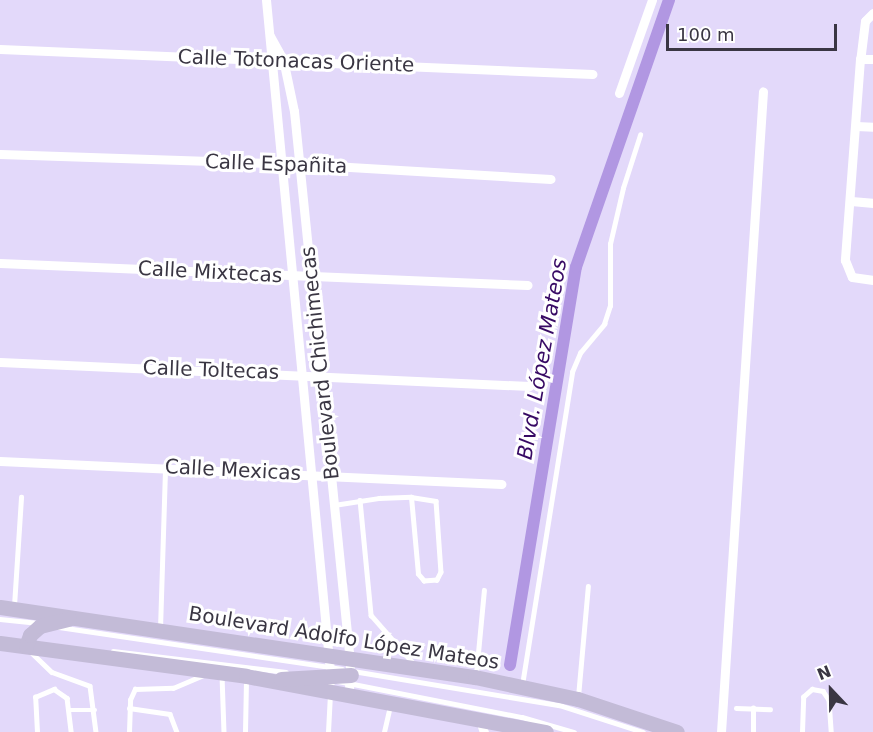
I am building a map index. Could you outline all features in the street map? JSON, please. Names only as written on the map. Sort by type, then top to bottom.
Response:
[{"type":"main road","name":"Boulevard Adolfo López Mateos","points":[[7,608],[160,631],[350,678],[390,702],[479,717],[546,732]]},
{"type":"main road","points":[[27,644],[34,630],[75,618]]},
{"type":"main road","name":"Boulevard Adolfo López Mateos","points":[[0,643],[27,644],[272,681],[331,674],[350,678],[419,669],[476,677],[578,699],[677,732]]},
{"type":"main road","points":[[272,681],[304,675],[331,674]]},
{"type":"street","name":"Boulevard Chichimecas","points":[[266,0],[269,58],[283,164],[331,674]]},
{"type":"street","points":[[619,93],[652,0]]},
{"type":"street","points":[[873,13],[865,21],[860,59],[846,265],[852,277],[873,279]]},
{"type":"street","name":"Boulevard Chichimecas","points":[[269,35],[283,59],[291,90],[332,475],[350,678]]},
{"type":"street","name":"Calle Totonacas Oriente","points":[[0,49],[269,58],[592,74]]},
{"type":"street","points":[[860,59],[873,59]]},
{"type":"street","points":[[721,732],[763,91]]},
{"type":"street","points":[[856,126],[873,127]]},
{"type":"street","name":"Calle Españita","points":[[0,154],[299,164],[551,179]]},
{"type":"street","points":[[850,201],[873,203]]},
{"type":"street","name":"Calle Mixtecas","points":[[0,262],[310,278],[528,285]]},
{"type":"street","name":"Calle Toltecas","points":[[0,362],[302,373],[529,386]]},
{"type":"street","name":"Calle Mexicas","points":[[0,461],[501,484]]},
{"type":"street","points":[[479,717],[484,732]]},
{"type":"lane","points":[[522,688],[572,372],[580,353],[604,324],[610,306],[610,244],[623,188],[640,135]]},
{"type":"lane","points":[[160,631],[165,467]]},
{"type":"lane","points":[[7,608],[21,497]]},
{"type":"lane","points":[[334,505],[360,500],[411,497],[433,499],[438,503],[441,572],[437,580],[424,581],[418,574],[411,497]]},
{"type":"lane","points":[[360,500],[371,615],[419,669]]},
{"type":"lane","points":[[578,699],[588,586]]},
{"type":"lane","points":[[476,677],[484,590]]},
{"type":"lane","points":[[0,619],[48,625],[331,674],[328,732]]},
{"type":"lane","points":[[0,637],[27,644],[304,675]]},
{"type":"lane","points":[[27,644],[52,672],[86,681],[93,695],[96,732]]},
{"type":"lane","points":[[129,732],[129,708],[135,689],[174,688],[217,672],[224,732]]},
{"type":"lane","points":[[245,732],[246,676]]},
{"type":"lane","points":[[350,678],[522,717],[574,732]]},
{"type":"lane","points":[[350,678],[559,705],[643,732]]},
{"type":"lane","points":[[802,732],[803,697],[812,689],[823,691],[829,700],[831,732]]},
{"type":"lane","points":[[37,732],[34,703],[39,693],[60,691],[69,710],[71,732]]},
{"type":"lane","points":[[384,732],[390,702]]},
{"type":"lane","points":[[129,708],[170,714],[177,732]]},
{"type":"lane","points":[[736,708],[770,708]]},
{"type":"lane","points":[[753,708],[753,732]]},
{"type":"lane","points":[[69,710],[95,710]]},
{"type":"waterway","name":"Blvd. López Mateos","points":[[510,665],[576,267],[669,0]]}]
